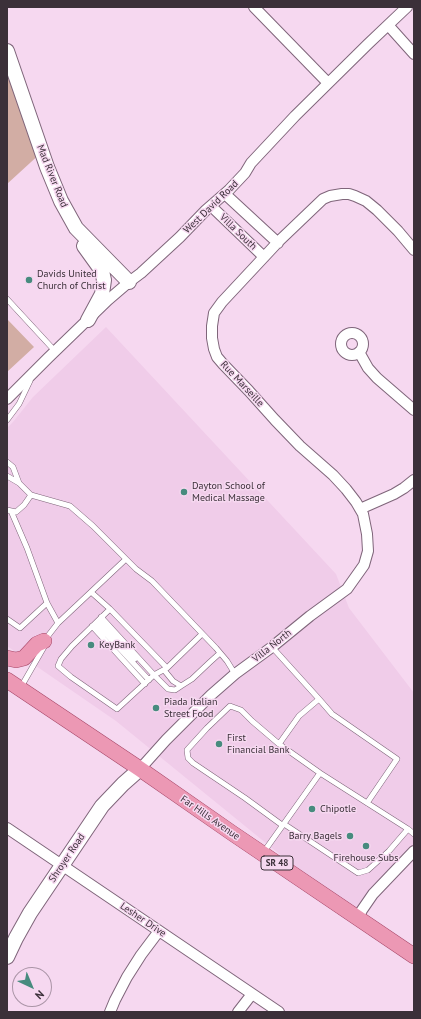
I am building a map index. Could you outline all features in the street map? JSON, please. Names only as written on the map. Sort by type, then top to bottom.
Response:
[{"type":"main road","points":[[7,658],[16,660],[24,658],[37,644],[44,641]]},
{"type":"main road","name":"Far Hills Avenue","points":[[7,680],[414,956]]},
{"type":"street","points":[[254,7],[328,83]]},
{"type":"street","name":"West David Road","points":[[7,399],[55,351],[225,194],[245,173],[251,163],[295,116],[407,7]]},
{"type":"street","points":[[388,25],[414,54]]},
{"type":"street","name":"Mad River Road","points":[[7,51],[47,167],[61,201],[76,228],[129,282]]},
{"type":"street","name":"Villa South","points":[[225,194],[278,243]]},
{"type":"street","name":"Rue Marseille","points":[[360,509],[346,489],[333,475],[300,446],[222,364],[217,357],[212,338],[214,313],[222,302],[278,243],[323,199],[330,196],[342,194],[355,196],[366,201],[398,231],[414,250]]},
{"type":"street","name":"Villa South","points":[[211,206],[264,258]]},
{"type":"street","points":[[76,228],[83,244],[102,271],[104,280],[102,294],[88,320]]},
{"type":"street","points":[[359,352],[368,368],[377,378],[414,410]]},
{"type":"street","points":[[360,509],[394,494],[414,480]]},
{"type":"street","name":"Villa North","points":[[140,769],[166,740],[211,695],[235,674],[347,589],[364,565],[368,551],[368,534],[363,514],[360,509]]},
{"type":"street","name":"Shroyer Road","points":[[7,957],[30,913],[106,801],[140,769]]},
{"type":"street","name":"Lesher Drive","points":[[7,828],[279,1012]]},
{"type":"street","points":[[358,918],[373,894],[414,851]]},
{"type":"street","points":[[110,1012],[127,977],[159,931]]},
{"type":"street","points":[[238,1012],[252,994]]},
{"type":"lane","points":[[7,299],[55,351]]},
{"type":"lane","points":[[7,420],[19,404],[34,372]]},
{"type":"lane","points":[[7,462],[13,467],[20,482],[31,495],[70,506],[93,526],[136,569],[152,582],[202,634],[227,661],[235,674]]},
{"type":"lane","points":[[7,476],[20,482]]},
{"type":"lane","points":[[9,511],[16,512],[24,505],[31,495]]},
{"type":"lane","points":[[9,511],[27,548],[47,603],[58,622]]},
{"type":"lane","points":[[20,689],[44,648],[44,641],[58,622],[126,559]]},
{"type":"lane","points":[[91,592],[110,609],[166,669],[173,681],[181,686]]},
{"type":"lane","points":[[7,619],[20,628],[47,603]]},
{"type":"lane","points":[[110,609],[72,646],[61,659],[58,666],[71,677],[117,709],[150,679],[166,669],[202,634]]},
{"type":"lane","points":[[97,622],[150,679],[168,689],[175,690],[192,679],[220,653]]},
{"type":"lane","points":[[97,622],[150,679]]},
{"type":"lane","points":[[272,647],[332,714],[397,759],[367,803]]},
{"type":"lane","points":[[279,744],[299,716],[319,699]]},
{"type":"lane","points":[[408,829],[389,851],[368,870],[358,874],[283,825],[193,763],[188,758],[187,750],[230,706],[241,710],[279,744],[320,773],[408,829],[414,834]]},
{"type":"lane","points":[[262,854],[320,773]]},
{"type":"shaded area","points":[[7,51],[42,152],[7,184]]},
{"type":"shaded area","points":[[7,319],[34,347],[7,372]]},
{"type":"shaded area","points":[[106,327],[336,574],[349,608],[414,693],[414,854],[358,918],[116,721],[7,646],[7,428],[33,397]]},
{"type":"place","name":"Davids United Church of Christ","points":[[29,280]]},
{"type":"place","name":"Dayton School of Medical Massage","points":[[184,492]]},
{"type":"place","name":"KeyBank","points":[[91,645]]},
{"type":"place","name":"Piada Italian Street Food","points":[[156,708]]},
{"type":"place","name":"First Financial Bank","points":[[219,744]]},
{"type":"place","name":"Chipotle","points":[[312,809]]},
{"type":"place","name":"Barry Bagels","points":[[350,836]]},
{"type":"place","name":"Firehouse Subs","points":[[366,846]]}]
